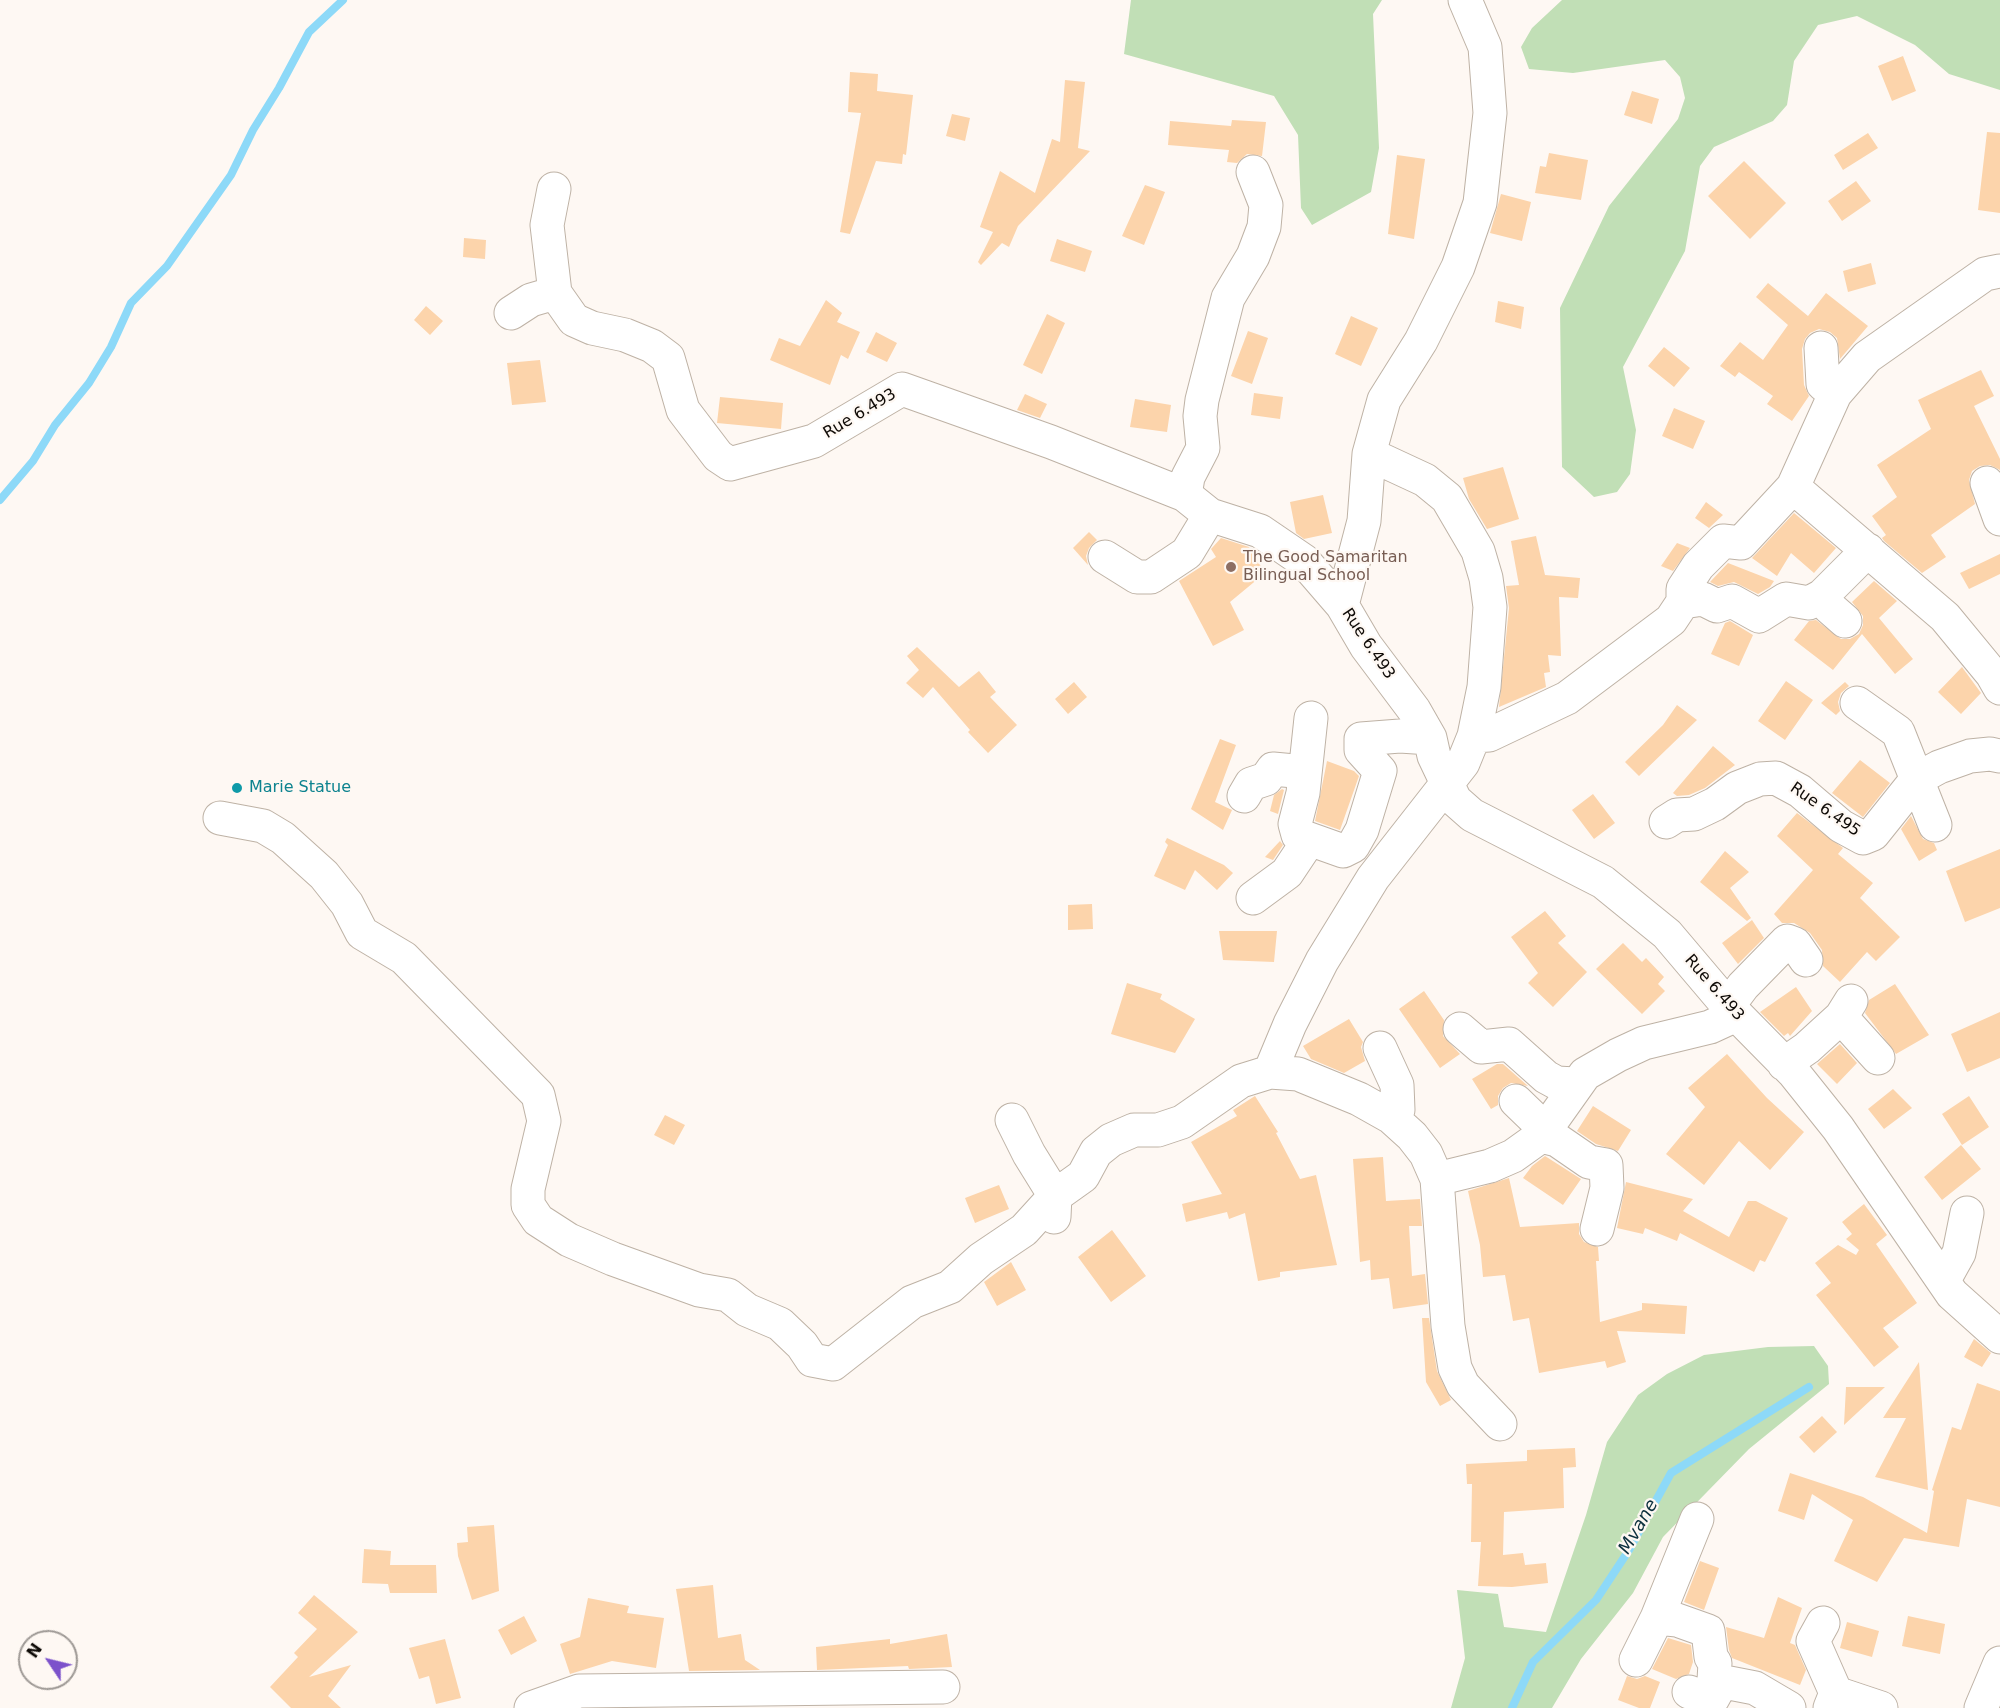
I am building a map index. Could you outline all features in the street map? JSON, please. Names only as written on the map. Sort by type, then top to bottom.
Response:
[{"type":"street","points":[[1342,605],[1364,522],[1370,454],[1384,400],[1421,341],[1458,267],[1480,204],[1490,102],[1485,46],[1465,0]]},
{"type":"street","points":[[1105,557],[1137,578],[1151,578],[1187,553],[1198,505],[1188,477],[1203,448],[1200,416],[1202,400],[1228,298],[1254,256],[1264,227],[1266,205],[1253,172]]},
{"type":"street","name":"Rue 6.493","points":[[554,189],[548,225],[555,293],[574,320],[592,328],[625,334],[652,346],[668,358],[683,410],[718,456],[730,464],[814,441],[902,389],[1051,442],[1260,531],[1304,561],[1342,605],[1366,646],[1414,710],[1430,738],[1434,756],[1455,800],[1472,815],[1604,882],[1667,934],[1732,1010],[1784,1064],[1838,1128],[1877,1188],[1952,1294],[2000,1337]]},
{"type":"street","points":[[1474,736],[1489,735],[1567,698],[1671,620],[1683,602],[1683,589],[1698,566],[1723,542],[1741,543],[1793,487],[1835,394],[1867,357],[1914,321],[1985,273],[2000,271]]},
{"type":"street","points":[[511,313],[531,300],[555,293]]},
{"type":"street","points":[[1821,348],[1823,384],[1835,394]]},
{"type":"street","points":[[1270,1072],[1290,1024],[1322,961],[1373,878],[1463,763],[1474,736],[1484,687],[1490,632],[1486,578],[1478,551],[1447,498],[1425,480],[1370,454]]},
{"type":"street","points":[[1988,483],[2000,519]]},
{"type":"street","points":[[1793,487],[1945,617],[1995,670]]},
{"type":"street","points":[[1683,602],[1702,599],[1717,606],[1732,601],[1759,616],[1786,599],[1809,603],[1822,596],[1868,550]]},
{"type":"street","points":[[1822,596],[1829,607],[1845,621]]},
{"type":"street","points":[[1857,703],[1898,732],[1935,825]]},
{"type":"street","points":[[1311,718],[1305,772],[1295,824],[1298,835],[1343,851],[1353,846],[1362,830],[1380,771],[1361,750],[1361,739],[1400,736],[1430,738]]},
{"type":"street","name":"Rue 6.495","points":[[1666,822],[1677,814],[1694,814],[1752,782],[1776,778],[1800,791],[1841,826],[1863,838],[1873,834],[1917,779],[1939,767],[1970,756],[1990,754],[2000,756]]},
{"type":"street","points":[[1244,796],[1251,784],[1266,779],[1273,769],[1305,772]]},
{"type":"street","points":[[220,818],[264,826],[283,838],[324,875],[347,904],[362,933],[404,958],[538,1095],[544,1121],[528,1189],[528,1205],[538,1220],[569,1240],[613,1258],[699,1290],[728,1295],[747,1310],[780,1324],[802,1345],[812,1360],[833,1364],[912,1302],[950,1287],[981,1259],[1054,1210],[1083,1176],[1096,1152],[1111,1140],[1134,1130],[1158,1130],[1182,1122],[1241,1081],[1270,1072],[1299,1074],[1359,1099],[1390,1117],[1412,1136],[1426,1154],[1437,1179],[1448,1326],[1455,1368],[1463,1385],[1500,1424]]},
{"type":"street","points":[[1253,898],[1287,873],[1309,840]]},
{"type":"street","points":[[1437,1179],[1490,1166],[1513,1156],[1543,1133],[1575,1084],[1585,1074],[1644,1043],[1710,1027],[1732,1010],[1743,986],[1787,941],[1795,944],[1806,960]]},
{"type":"street","points":[[1784,1064],[1807,1048],[1846,1009],[1878,1058]]},
{"type":"street","points":[[1460,1029],[1481,1047],[1509,1044],[1546,1077],[1557,1083],[1575,1084]]},
{"type":"street","points":[[1380,1048],[1397,1085],[1398,1110],[1390,1117]]},
{"type":"street","points":[[1516,1101],[1543,1133],[1589,1161],[1606,1165],[1607,1188],[1597,1229]]},
{"type":"street","points":[[1012,1120],[1054,1210]]},
{"type":"street","points":[[1944,1280],[1959,1253],[1967,1213]]},
{"type":"street","points":[[1636,1660],[1657,1618],[1696,1519]]},
{"type":"street","points":[[1657,1618],[1677,1620],[1708,1631],[1711,1657],[1715,1663],[1702,1686],[1755,1688],[1790,1708]]},
{"type":"street","points":[[1823,1623],[1813,1641],[1814,1647],[1826,1666],[1833,1700],[1881,1708]]},
{"type":"street","points":[[1981,1708],[2000,1663]]},
{"type":"street","points":[[547,1705],[579,1691],[943,1687]]},
{"type":"green space","points":[[1131,0],[1382,0],[1373,14],[1379,148],[1371,192],[1312,225],[1301,208],[1298,135],[1274,96],[1124,54]]},
{"type":"green space","points":[[1562,0],[2000,0],[2000,90],[1949,74],[1915,45],[1857,16],[1818,25],[1794,61],[1787,105],[1773,121],[1714,147],[1700,166],[1685,251],[1623,367],[1636,430],[1630,474],[1617,492],[1594,497],[1562,467],[1560,308],[1609,206],[1678,119],[1685,98],[1680,77],[1665,60],[1573,73],[1529,69],[1521,47],[1532,28]]},
{"type":"green space","points":[[1814,1346],[1828,1366],[1829,1384],[1749,1449],[1663,1537],[1633,1593],[1581,1659],[1552,1708],[1451,1708],[1465,1658],[1457,1590],[1498,1594],[1504,1627],[1546,1632],[1586,1515],[1607,1442],[1638,1395],[1667,1374],[1704,1355],[1768,1347]]},
{"type":"building","points":[[1903,56],[1916,91],[1892,101],[1878,66]]},
{"type":"building","points":[[850,72],[878,74],[877,91],[913,95],[906,155],[903,154],[902,164],[876,161],[850,234],[840,232],[861,113],[848,112]]},
{"type":"building","points":[[1065,80],[1085,82],[1078,148],[1090,151],[1018,226],[1009,247],[1002,243],[981,265],[978,262],[993,232],[980,227],[1000,171],[1035,193],[1052,139],[1060,142]]},
{"type":"building","points":[[1632,91],[1659,99],[1652,124],[1624,115]]},
{"type":"building","points":[[952,114],[970,118],[965,141],[946,136]]},
{"type":"building","points":[[1232,120],[1266,122],[1262,156],[1247,154],[1237,163],[1227,162],[1229,150],[1168,145],[1170,121],[1231,126]]},
{"type":"building","points":[[1987,132],[2000,133],[2000,213],[1978,210]]},
{"type":"building","points":[[1868,133],[1878,148],[1843,170],[1834,155]]},
{"type":"building","points":[[1549,153],[1588,160],[1581,200],[1535,193],[1540,166],[1546,167]]},
{"type":"building","points":[[1397,155],[1425,159],[1414,239],[1388,234]]},
{"type":"building","points":[[1744,161],[1786,203],[1750,239],[1708,196]]},
{"type":"building","points":[[1856,181],[1871,201],[1842,221],[1828,201]]},
{"type":"building","points":[[1145,185],[1165,192],[1144,245],[1122,236]]},
{"type":"building","points":[[1501,194],[1531,202],[1522,241],[1490,233]]},
{"type":"building","points":[[464,238],[486,240],[485,259],[463,257]]},
{"type":"building","points":[[1057,239],[1092,251],[1085,272],[1050,261]]},
{"type":"building","points":[[1871,263],[1876,284],[1848,292],[1843,271]]},
{"type":"building","points":[[1768,283],[1808,316],[1826,293],[1868,326],[1840,359],[1837,338],[1830,332],[1819,329],[1810,333],[1805,339],[1802,349],[1804,385],[1809,396],[1792,421],[1767,404],[1773,396],[1739,372],[1735,377],[1720,366],[1740,342],[1763,360],[1788,325],[1756,297]]},
{"type":"building","points":[[826,300],[842,313],[837,322],[860,332],[848,359],[841,355],[830,385],[770,360],[779,338],[800,346]]},
{"type":"building","points":[[1498,301],[1524,307],[1521,329],[1495,322]]},
{"type":"building","points":[[426,306],[443,321],[430,335],[414,320]]},
{"type":"building","points":[[1047,314],[1065,323],[1042,374],[1023,365]]},
{"type":"building","points":[[1351,316],[1378,328],[1361,366],[1335,354]]},
{"type":"building","points":[[1248,331],[1268,338],[1252,384],[1231,376]]},
{"type":"building","points":[[876,332],[897,343],[887,362],[866,352]]},
{"type":"building","points":[[1664,347],[1690,368],[1674,387],[1648,366]]},
{"type":"building","points":[[540,360],[546,402],[512,405],[507,363]]},
{"type":"building","points":[[1981,370],[1994,396],[1974,406],[2000,459],[2000,470],[1990,465],[1980,466],[1972,471],[1969,480],[1975,504],[1931,535],[1946,557],[1922,573],[1884,541],[1882,538],[1886,535],[1872,516],[1897,497],[1877,465],[1931,429],[1918,400]]},
{"type":"building","points":[[1254,393],[1283,397],[1280,419],[1251,415]]},
{"type":"building","points":[[1025,394],[1047,404],[1040,418],[1017,410]]},
{"type":"building","points":[[720,397],[783,403],[781,429],[717,423]]},
{"type":"building","points":[[1135,399],[1171,405],[1167,432],[1130,427]]},
{"type":"building","points":[[1674,408],[1705,421],[1693,449],[1662,436]]},
{"type":"building","points":[[1503,467],[1519,519],[1487,529],[1469,499],[1463,478]]},
{"type":"building","points":[[1323,495],[1332,533],[1304,539],[1296,533],[1290,502]]},
{"type":"building","points":[[1706,502],[1723,515],[1709,528],[1695,518]]},
{"type":"building","points":[[1794,513],[1836,548],[1814,573],[1791,553],[1777,576],[1752,558]]},
{"type":"building","points":[[1089,532],[1097,540],[1089,548],[1086,556],[1088,565],[1073,548]]},
{"type":"building","points":[[1536,536],[1545,575],[1580,578],[1578,598],[1559,597],[1561,656],[1548,655],[1550,672],[1544,673],[1546,687],[1499,707],[1509,608],[1506,586],[1519,585],[1511,541]]},
{"type":"building","points":[[1221,538],[1249,547],[1265,573],[1230,602],[1244,630],[1213,646],[1179,581],[1216,557],[1211,549]]},
{"type":"building","points":[[1677,543],[1690,548],[1673,571],[1661,566]]},
{"type":"building","points":[[2000,554],[2000,574],[1969,589],[1960,573]]},
{"type":"building","points":[[1728,563],[1774,581],[1770,587],[1758,594],[1734,582],[1718,586],[1710,582]]},
{"type":"building","points":[[1874,581],[1897,601],[1879,618],[1913,659],[1895,674],[1862,634],[1833,670],[1794,640],[1809,621],[1816,620],[1841,639],[1850,639],[1859,634],[1863,625],[1863,616],[1852,602]]},
{"type":"building","points":[[1730,621],[1753,635],[1739,666],[1711,654],[1725,623]]},
{"type":"building","points":[[917,647],[959,687],[979,671],[996,692],[990,697],[1017,725],[988,753],[968,732],[970,730],[933,687],[923,698],[906,683],[919,670],[907,656]]},
{"type":"building","points":[[1962,667],[1981,693],[1961,714],[1938,692]]},
{"type":"building","points":[[1786,681],[1813,700],[1785,740],[1758,721]]},
{"type":"building","points":[[1074,682],[1087,697],[1068,714],[1055,699]]},
{"type":"building","points":[[1845,682],[1849,686],[1841,693],[1838,702],[1840,711],[1836,715],[1821,703]]},
{"type":"building","points":[[1677,705],[1697,720],[1639,776],[1625,762],[1663,725]]},
{"type":"building","points":[[1220,739],[1236,745],[1215,802],[1232,810],[1223,830],[1191,809]]},
{"type":"building","points":[[1713,746],[1735,765],[1705,788],[1689,795],[1677,796],[1673,793]]},
{"type":"building","points":[[1860,760],[1890,783],[1863,817],[1832,793]]},
{"type":"building","points":[[1327,761],[1354,771],[1359,776],[1340,830],[1315,821]]},
{"type":"building","points":[[1284,790],[1278,814],[1270,811],[1274,795]]},
{"type":"building","points":[[1593,794],[1615,823],[1594,839],[1572,810]]},
{"type":"building","points":[[1797,813],[1843,848],[1838,854],[1873,883],[1860,898],[1900,937],[1876,961],[1867,952],[1840,982],[1823,966],[1822,950],[1810,933],[1794,923],[1782,923],[1774,914],[1813,870],[1777,836]]},
{"type":"building","points":[[1911,816],[1923,839],[1934,843],[1937,850],[1919,861],[1901,829]]},
{"type":"building","points":[[1167,838],[1224,865],[1233,873],[1217,890],[1195,870],[1185,890],[1154,876],[1168,845],[1165,842]]},
{"type":"building","points":[[1280,841],[1283,845],[1273,860],[1265,857]]},
{"type":"building","points":[[2000,849],[2000,908],[1965,922],[1946,871]]},
{"type":"building","points":[[1725,851],[1749,872],[1730,888],[1751,918],[1747,921],[1700,882]]},
{"type":"building","points":[[1092,904],[1093,929],[1068,930],[1068,905]]},
{"type":"building","points":[[1545,911],[1566,936],[1558,943],[1587,972],[1553,1007],[1528,983],[1538,973],[1511,937]]},
{"type":"building","points":[[1752,920],[1764,938],[1738,964],[1722,943]]},
{"type":"building","points":[[1219,931],[1277,931],[1274,962],[1223,960]]},
{"type":"building","points":[[1623,943],[1642,962],[1646,958],[1664,977],[1658,984],[1665,991],[1642,1014],[1596,969]]},
{"type":"building","points":[[1127,983],[1162,994],[1160,999],[1195,1019],[1175,1053],[1111,1034]]},
{"type":"building","points":[[1895,984],[1929,1035],[1896,1054],[1865,1013],[1869,1000]]},
{"type":"building","points":[[1796,987],[1812,1011],[1790,1036],[1788,1033],[1784,1036],[1760,1012]]},
{"type":"building","points":[[1424,991],[1444,1020],[1443,1036],[1460,1054],[1440,1068],[1399,1009]]},
{"type":"building","points":[[2000,1012],[2000,1058],[1967,1072],[1951,1034]]},
{"type":"building","points":[[1349,1019],[1363,1042],[1361,1047],[1365,1061],[1344,1073],[1311,1059],[1303,1046]]},
{"type":"building","points":[[1840,1044],[1857,1063],[1837,1084],[1817,1064]]},
{"type":"building","points":[[1727,1054],[1767,1098],[1804,1132],[1770,1170],[1739,1141],[1704,1185],[1666,1154],[1705,1107],[1688,1088]]},
{"type":"building","points":[[1497,1064],[1503,1064],[1528,1086],[1511,1083],[1503,1088],[1498,1096],[1498,1105],[1491,1109],[1472,1079]]},
{"type":"building","points":[[1893,1089],[1912,1108],[1884,1129],[1868,1109]]},
{"type":"building","points":[[1255,1096],[1278,1132],[1276,1133],[1300,1179],[1316,1175],[1337,1265],[1280,1272],[1280,1277],[1258,1281],[1245,1213],[1229,1219],[1227,1212],[1186,1222],[1182,1204],[1222,1194],[1191,1142],[1237,1116],[1233,1110]]},
{"type":"building","points":[[1969,1096],[1989,1127],[1962,1145],[1942,1114]]},
{"type":"building","points":[[1593,1106],[1631,1130],[1618,1151],[1596,1144],[1577,1131]]},
{"type":"building","points":[[665,1115],[685,1125],[674,1145],[654,1135]]},
{"type":"building","points":[[1961,1145],[1981,1169],[1942,1200],[1924,1177]]},
{"type":"building","points":[[1545,1156],[1581,1179],[1563,1205],[1523,1178],[1532,1166]]},
{"type":"building","points":[[1383,1157],[1386,1201],[1420,1199],[1422,1226],[1409,1226],[1412,1276],[1425,1274],[1428,1304],[1393,1309],[1389,1278],[1371,1280],[1370,1260],[1360,1262],[1353,1159]]},
{"type":"building","points":[[1509,1178],[1520,1227],[1579,1223],[1579,1234],[1584,1242],[1598,1247],[1599,1261],[1596,1261],[1600,1322],[1642,1310],[1642,1303],[1687,1306],[1685,1334],[1617,1331],[1626,1362],[1607,1368],[1605,1361],[1539,1373],[1529,1318],[1513,1321],[1505,1275],[1483,1277],[1480,1245],[1468,1191]]},
{"type":"building","points":[[1626,1182],[1693,1199],[1683,1211],[1729,1237],[1748,1201],[1756,1201],[1788,1218],[1765,1262],[1760,1260],[1754,1272],[1680,1233],[1677,1241],[1645,1228],[1643,1234],[1617,1228]]},
{"type":"building","points":[[999,1185],[1009,1209],[975,1223],[965,1198]]},
{"type":"building","points":[[1864,1204],[1887,1235],[1876,1244],[1917,1303],[1883,1328],[1899,1347],[1874,1367],[1816,1295],[1831,1283],[1815,1263],[1838,1245],[1856,1255],[1859,1250],[1846,1239],[1852,1234],[1842,1222]]},
{"type":"building","points":[[1112,1230],[1146,1276],[1111,1302],[1078,1257]]},
{"type":"building","points":[[1011,1262],[1026,1290],[997,1306],[984,1282]]},
{"type":"building","points":[[1422,1318],[1429,1318],[1437,1371],[1451,1400],[1440,1406],[1426,1382]]},
{"type":"building","points":[[1974,1339],[1991,1353],[1982,1367],[1964,1357]]},
{"type":"building","points":[[1919,1362],[1928,1490],[1875,1477],[1906,1418],[1883,1418]]},
{"type":"building","points":[[1977,1383],[2000,1391],[2000,1507],[1967,1499],[1959,1547],[1904,1538],[1877,1582],[1834,1561],[1853,1520],[1812,1494],[1804,1520],[1778,1511],[1790,1473],[1863,1497],[1927,1533],[1934,1491],[1932,1490],[1952,1427],[1961,1430]]},
{"type":"building","points":[[1846,1387],[1885,1387],[1844,1425]]},
{"type":"building","points":[[1822,1416],[1837,1432],[1814,1453],[1799,1437]]},
{"type":"building","points":[[1575,1448],[1576,1467],[1563,1468],[1564,1508],[1504,1512],[1503,1555],[1523,1553],[1525,1565],[1546,1563],[1548,1583],[1512,1587],[1478,1586],[1481,1542],[1471,1542],[1472,1484],[1467,1484],[1466,1464],[1527,1461],[1527,1450]]},
{"type":"building","points":[[494,1525],[499,1591],[472,1600],[458,1556],[457,1543],[468,1542],[467,1527]]},
{"type":"building","points":[[364,1549],[391,1551],[390,1565],[436,1565],[437,1593],[390,1593],[388,1584],[362,1583]]},
{"type":"building","points":[[1700,1561],[1719,1568],[1704,1610],[1684,1602]]},
{"type":"building","points":[[713,1585],[718,1638],[741,1634],[745,1660],[760,1670],[689,1671],[676,1589]]},
{"type":"building","points":[[314,1595],[358,1632],[309,1677],[351,1665],[328,1696],[341,1708],[291,1708],[270,1687],[298,1657],[294,1653],[317,1629],[298,1613]]},
{"type":"building","points":[[1778,1597],[1802,1608],[1790,1643],[1795,1645],[1806,1670],[1800,1685],[1732,1658],[1729,1650],[1726,1627],[1764,1638]]},
{"type":"building","points":[[588,1598],[629,1606],[627,1613],[664,1618],[656,1668],[612,1661],[570,1674],[560,1644],[580,1637]]},
{"type":"building","points":[[524,1616],[537,1641],[511,1655],[498,1630]]},
{"type":"building","points":[[1908,1616],[1945,1624],[1940,1654],[1902,1646]]},
{"type":"building","points":[[1847,1622],[1879,1631],[1872,1657],[1840,1648]]},
{"type":"building","points":[[947,1634],[952,1667],[909,1669],[908,1666],[817,1670],[816,1647],[890,1639],[890,1644]]},
{"type":"building","points":[[1668,1638],[1691,1645],[1693,1662],[1689,1674],[1676,1679],[1652,1669]]},
{"type":"building","points":[[445,1639],[461,1698],[436,1704],[429,1676],[419,1679],[409,1648]]},
{"type":"building","points":[[1627,1676],[1637,1679],[1645,1676],[1660,1682],[1650,1708],[1639,1708],[1618,1700]]},
{"type":"waterway","points":[[0,500],[33,461],[55,425],[89,383],[111,347],[131,303],[167,266],[231,175],[253,130],[309,32],[343,0]]},
{"type":"waterway","name":"Mvane","points":[[1512,1708],[1533,1662],[1596,1600],[1629,1550],[1671,1473],[1809,1387]]},
{"type":"place","name":"The Good Samaritan Bilingual School","points":[[1231,567]]},
{"type":"place","name":"Marie Statue","points":[[237,788]]}]
